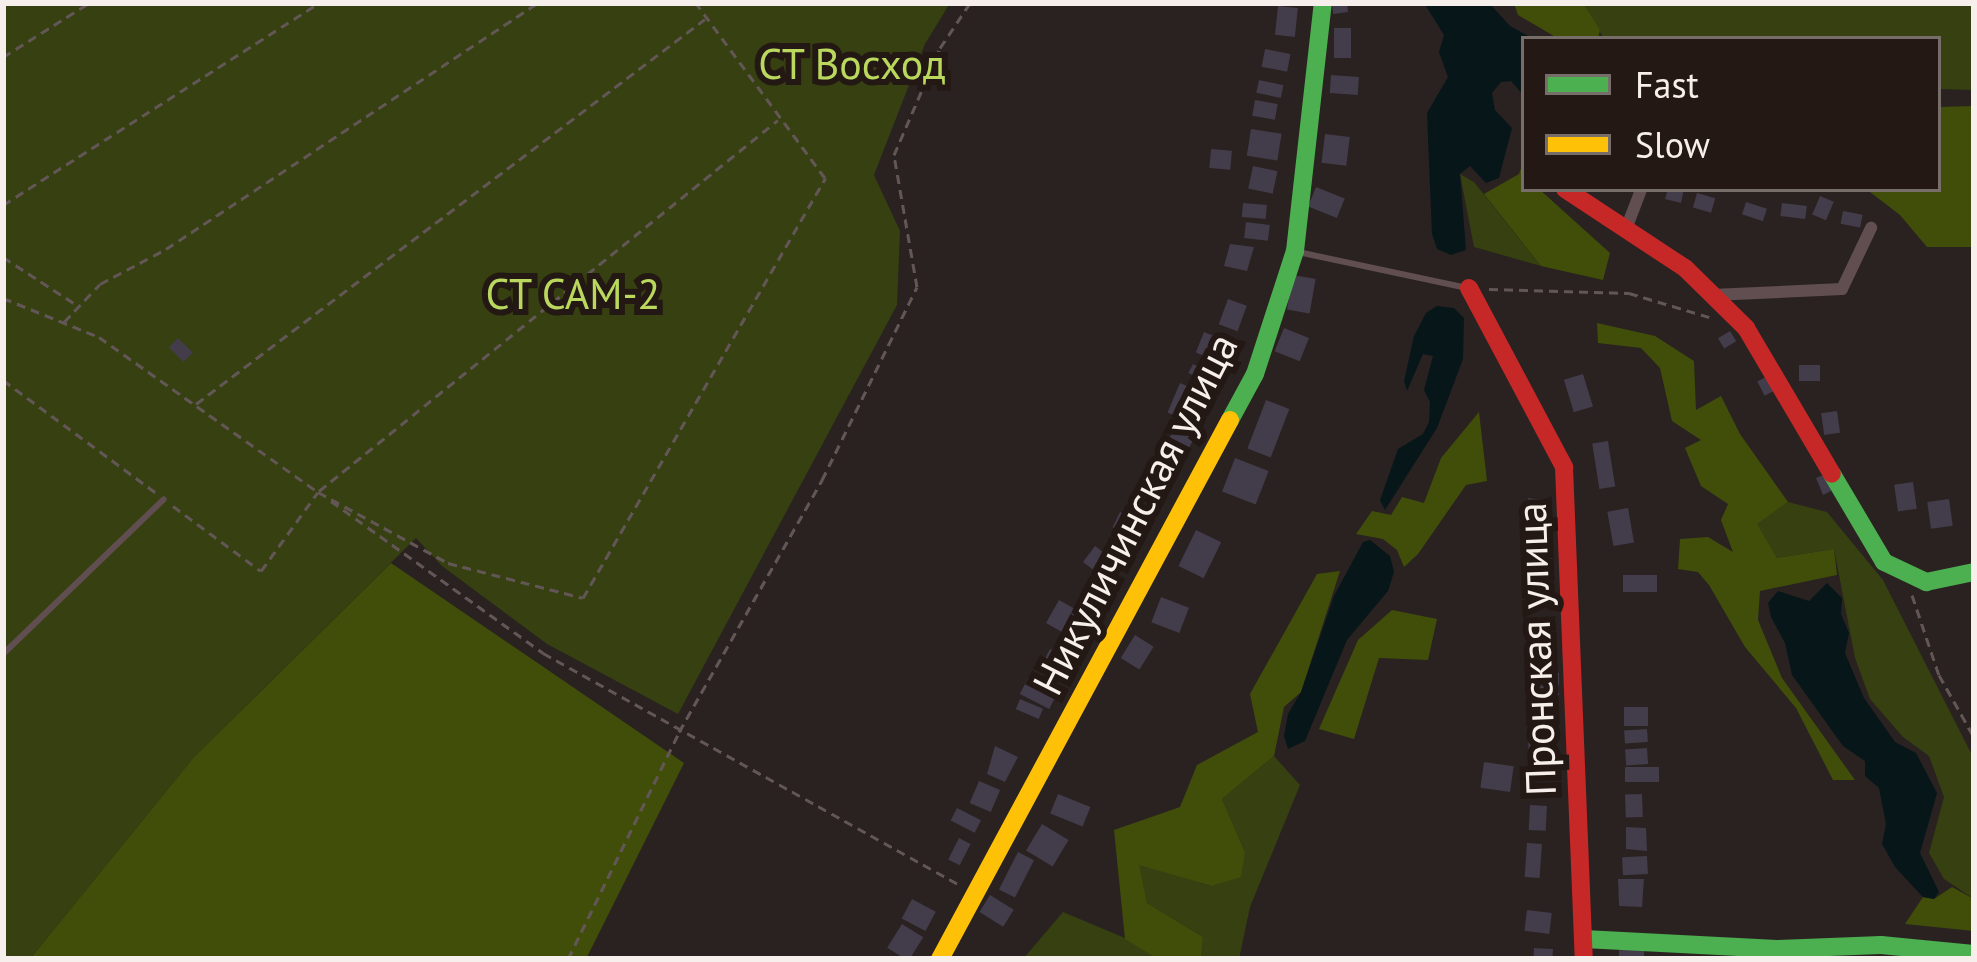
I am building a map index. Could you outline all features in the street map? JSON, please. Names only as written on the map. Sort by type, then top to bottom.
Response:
[{"type":"street","name":"Никуличинская улица","points":[[940,959],[1255,374],[1294,251],[1323,3]]},
{"type":"street","points":[[1570,192],[1685,268],[1746,328],[1884,562],[1926,581],[1974,572]]},
{"type":"street","points":[[1626,229],[1640,192]]},
{"type":"street","points":[[1712,296],[1842,289],[1871,228]]},
{"type":"street","name":"Пронская улица","points":[[1469,288],[1564,467],[1584,949]]},
{"type":"street","points":[[1584,949],[1882,944],[1974,954]]},
{"type":"lane","points":[[1294,251],[1469,288]]},
{"type":"lane","points":[[3,654],[164,499]]},
{"type":"path","points":[[3,57],[89,3]]},
{"type":"path","points":[[3,206],[319,3]]},
{"type":"path","points":[[63,324],[100,284],[166,249],[538,3]]},
{"type":"path","points":[[318,492],[448,563],[584,598],[825,178],[696,3]]},
{"type":"path","points":[[568,959],[679,732],[822,481],[917,287],[894,155],[940,48],[970,3]]},
{"type":"path","points":[[196,404],[707,18]]},
{"type":"path","points":[[3,380],[261,571],[318,492],[781,118]]},
{"type":"path","points":[[3,256],[80,307]]},
{"type":"path","points":[[1469,288],[1628,293],[1746,328]]},
{"type":"path","points":[[3,298],[99,337],[543,653],[976,893]]},
{"type":"path","points":[[1903,571],[1939,675],[1974,737]]},
{"type":"green space","name":"СТ САМ-2","points":[[3,3],[950,3],[925,44],[874,175],[900,231],[897,305],[678,714],[547,644],[442,566],[416,538],[194,757],[30,959],[3,959]]},
{"type":"green space","points":[[1514,3],[1583,3],[1600,30],[1599,36],[1554,36],[1518,15]]},
{"type":"green space","points":[[1583,3],[1974,3],[1974,90],[1941,89],[1941,36],[1602,36]]},
{"type":"green space","points":[[1974,106],[1974,247],[1927,247],[1900,215],[1870,192],[1941,192],[1941,107]]},
{"type":"green space","points":[[1521,168],[1521,192],[1542,192],[1610,253],[1603,280],[1541,266],[1484,194]]},
{"type":"green space","points":[[1460,174],[1474,182],[1541,266],[1474,247]]},
{"type":"green space","points":[[1597,323],[1655,336],[1694,361],[1696,410],[1721,396],[1740,434],[1788,502],[1757,524],[1777,558],[1834,549],[1837,575],[1760,591],[1758,620],[1782,678],[1855,780],[1833,780],[1796,708],[1745,647],[1709,585],[1698,572],[1678,569],[1680,539],[1708,537],[1733,552],[1721,520],[1728,504],[1701,486],[1685,448],[1701,440],[1672,421],[1660,368],[1641,348],[1598,343]]},
{"type":"green space","points":[[1479,412],[1487,481],[1466,485],[1418,554],[1404,567],[1397,550],[1383,539],[1356,534],[1372,511],[1391,515],[1402,497],[1424,503],[1441,458]]},
{"type":"green space","points":[[1788,502],[1827,512],[1883,580],[1974,759],[1974,899],[1944,879],[1929,853],[1944,797],[1929,756],[1903,737],[1870,699],[1855,658],[1834,549],[1777,558],[1756,524]]},
{"type":"green space","points":[[391,563],[684,763],[586,959],[30,959],[194,757]]},
{"type":"green space","points":[[1340,571],[1301,692],[1284,707],[1274,756],[1222,799],[1245,852],[1241,877],[1211,886],[1139,865],[1147,903],[1203,937],[1201,959],[1158,959],[1125,939],[1114,830],[1180,807],[1197,765],[1258,732],[1250,694],[1317,574]]},
{"type":"green space","points":[[1392,610],[1437,619],[1428,660],[1379,658],[1354,739],[1319,729],[1358,640]]},
{"type":"green space","points":[[1274,756],[1300,785],[1250,907],[1239,959],[1201,959],[1203,937],[1147,903],[1138,864],[1210,886],[1245,852],[1222,799]]},
{"type":"green space","points":[[1952,887],[1974,899],[1974,931],[1905,924],[1923,897],[1934,899]]},
{"type":"green space","points":[[1063,912],[1132,941],[1159,959],[1023,959]]},
{"type":"shaded area","points":[[1424,3],[1489,3],[1510,26],[1528,36],[1521,36],[1521,93],[1511,81],[1501,82],[1492,93],[1495,110],[1512,128],[1499,178],[1486,183],[1470,166],[1460,174],[1466,250],[1451,255],[1437,249],[1432,234],[1427,113],[1448,77],[1439,52],[1444,35]]},
{"type":"shaded area","points":[[1437,306],[1454,308],[1464,318],[1463,359],[1437,428],[1385,510],[1380,500],[1398,449],[1423,434],[1429,422],[1430,402],[1424,390],[1433,356],[1423,354],[1407,391],[1404,381],[1414,336],[1426,313]]},
{"type":"shaded area","points":[[1370,540],[1390,556],[1394,572],[1388,591],[1347,640],[1305,741],[1288,749],[1284,736],[1288,714],[1301,692],[1334,596],[1363,542]]},
{"type":"shaded area","points":[[1827,583],[1842,598],[1841,614],[1849,633],[1845,653],[1864,698],[1895,742],[1916,753],[1937,793],[1920,853],[1939,892],[1934,899],[1923,897],[1895,867],[1882,844],[1886,824],[1879,788],[1865,776],[1865,761],[1843,746],[1792,675],[1785,643],[1771,617],[1768,603],[1778,591],[1809,601]]},
{"type":"building","points":[[1332,3],[1347,3],[1348,12],[1333,14]]},
{"type":"building","points":[[1278,6],[1298,8],[1295,37],[1275,35]]},
{"type":"building","points":[[1334,28],[1351,28],[1351,58],[1334,58]]},
{"type":"building","points":[[1265,49],[1291,54],[1287,72],[1262,67]]},
{"type":"building","points":[[1331,75],[1359,77],[1358,95],[1330,93]]},
{"type":"building","points":[[1259,80],[1283,85],[1281,98],[1256,93]]},
{"type":"building","points":[[1255,100],[1278,104],[1275,120],[1252,116]]},
{"type":"building","points":[[1251,129],[1282,134],[1277,161],[1247,156]]},
{"type":"building","points":[[1325,134],[1350,137],[1346,166],[1321,163]]},
{"type":"building","points":[[1211,149],[1232,151],[1230,170],[1209,168]]},
{"type":"building","points":[[1253,166],[1277,171],[1273,194],[1248,188]]},
{"type":"building","points":[[1316,187],[1345,199],[1337,218],[1308,206]]},
{"type":"building","points":[[1667,192],[1683,192],[1681,203],[1665,199]]},
{"type":"building","points":[[1697,193],[1715,198],[1711,213],[1693,207]]},
{"type":"building","points":[[1820,196],[1834,202],[1826,220],[1812,214]]},
{"type":"building","points":[[1746,202],[1767,209],[1763,221],[1742,214]]},
{"type":"building","points":[[1243,203],[1267,205],[1266,219],[1242,217]]},
{"type":"building","points":[[1782,203],[1807,206],[1805,219],[1780,216]]},
{"type":"building","points":[[1843,211],[1863,215],[1860,228],[1841,224]]},
{"type":"building","points":[[1246,222],[1270,225],[1268,241],[1244,238]]},
{"type":"building","points":[[1230,244],[1254,247],[1247,271],[1224,266]]},
{"type":"building","points":[[1293,275],[1316,279],[1310,313],[1287,309]]},
{"type":"building","points":[[1228,299],[1247,306],[1238,331],[1219,324]]},
{"type":"building","points":[[1284,328],[1309,338],[1300,361],[1275,351]]},
{"type":"building","points":[[1730,331],[1736,341],[1724,348],[1718,338]]},
{"type":"building","points":[[1204,332],[1233,344],[1225,364],[1196,352]]},
{"type":"building","points":[[178,338],[193,353],[184,362],[169,347]]},
{"type":"building","points":[[1193,364],[1211,373],[1206,382],[1188,373]]},
{"type":"building","points":[[1799,365],[1820,365],[1820,381],[1799,381]]},
{"type":"building","points":[[1583,374],[1593,407],[1574,412],[1564,380]]},
{"type":"building","points":[[1768,376],[1775,390],[1765,396],[1757,381]]},
{"type":"building","points":[[1180,383],[1206,394],[1193,423],[1167,412]]},
{"type":"building","points":[[1266,400],[1289,409],[1271,458],[1247,449]]},
{"type":"building","points":[[1837,411],[1840,433],[1824,435],[1821,413]]},
{"type":"building","points":[[1175,427],[1195,437],[1176,474],[1156,464]]},
{"type":"building","points":[[1608,441],[1615,486],[1599,489],[1592,444]]},
{"type":"building","points":[[1235,458],[1269,471],[1256,505],[1222,492]]},
{"type":"building","points":[[1825,474],[1833,490],[1823,495],[1816,478]]},
{"type":"building","points":[[1145,480],[1168,490],[1162,504],[1139,494]]},
{"type":"building","points":[[1913,482],[1917,509],[1898,511],[1894,485]]},
{"type":"building","points":[[1528,498],[1543,500],[1540,519],[1525,517]]},
{"type":"building","points":[[1949,499],[1953,526],[1931,529],[1927,502]]},
{"type":"building","points":[[1628,508],[1634,542],[1613,546],[1607,512]]},
{"type":"building","points":[[1120,512],[1147,525],[1140,540],[1113,527]]},
{"type":"building","points":[[1196,530],[1221,542],[1204,578],[1178,566]]},
{"type":"building","points":[[1534,540],[1553,541],[1552,566],[1533,565]]},
{"type":"building","points":[[1095,546],[1111,558],[1099,574],[1083,562]]},
{"type":"building","points":[[1532,567],[1552,567],[1552,601],[1532,601]]},
{"type":"building","points":[[1623,575],[1657,575],[1657,592],[1623,592]]},
{"type":"building","points":[[1161,597],[1189,608],[1179,633],[1151,622]]},
{"type":"building","points":[[1059,600],[1075,609],[1082,600],[1106,613],[1092,635],[1067,623],[1062,632],[1046,623]]},
{"type":"building","points":[[1538,617],[1556,618],[1555,635],[1537,634]]},
{"type":"building","points":[[1135,635],[1154,647],[1139,670],[1121,658]]},
{"type":"building","points":[[1531,644],[1541,645],[1542,663],[1531,664]]},
{"type":"building","points":[[1050,649],[1073,661],[1065,677],[1042,665]]},
{"type":"building","points":[[1537,673],[1559,673],[1559,695],[1537,695]]},
{"type":"building","points":[[1028,678],[1057,693],[1049,709],[1020,694]]},
{"type":"building","points":[[1020,699],[1043,709],[1039,719],[1016,709]]},
{"type":"building","points":[[1624,707],[1648,707],[1648,726],[1624,726]]},
{"type":"building","points":[[1529,727],[1553,728],[1552,751],[1528,750]]},
{"type":"building","points":[[1647,729],[1648,742],[1625,744],[1624,731]]},
{"type":"building","points":[[995,746],[1018,757],[1005,782],[987,774]]},
{"type":"building","points":[[1647,748],[1648,764],[1626,765],[1625,750]]},
{"type":"building","points":[[1484,762],[1514,766],[1510,792],[1480,788]]},
{"type":"building","points":[[1625,767],[1659,767],[1659,782],[1625,782]]},
{"type":"building","points":[[979,781],[1000,790],[991,812],[970,803]]},
{"type":"building","points":[[1058,794],[1090,807],[1083,827],[1050,813]]},
{"type":"building","points":[[1642,794],[1643,817],[1626,818],[1625,795]]},
{"type":"building","points":[[1530,805],[1547,806],[1546,831],[1529,830]]},
{"type":"building","points":[[957,808],[981,820],[975,833],[951,820]]},
{"type":"building","points":[[1042,824],[1069,840],[1053,867],[1026,851]]},
{"type":"building","points":[[1626,827],[1646,828],[1647,851],[1626,849]]},
{"type":"building","points":[[959,838],[971,844],[960,865],[948,859]]},
{"type":"building","points":[[1527,843],[1542,844],[1540,878],[1525,877]]},
{"type":"building","points":[[1018,852],[1034,860],[1015,898],[999,889]]},
{"type":"building","points":[[1647,856],[1648,874],[1623,875],[1622,857]]},
{"type":"building","points":[[1618,879],[1644,879],[1642,907],[1619,906]]},
{"type":"building","points":[[990,895],[1014,910],[1003,927],[979,912]]},
{"type":"building","points":[[912,899],[936,912],[926,931],[902,918]]},
{"type":"building","points":[[1527,910],[1552,913],[1549,934],[1524,931]]},
{"type":"building","points":[[902,924],[923,937],[910,959],[887,948]]},
{"type":"building","points":[[1534,948],[1553,949],[1552,959],[1533,959]]},
{"type":"building","points":[[1619,950],[1644,950],[1644,959],[1619,959]]},
{"type":"traffic: fast","points":[[1230,420],[1255,374],[1295,251],[1323,3]]},
{"type":"traffic: fast","points":[[1832,474],[1884,562],[1926,582],[1974,572]]},
{"type":"traffic: fast","points":[[1584,939],[1777,949],[1881,945],[1974,954]]},
{"type":"traffic: slow","points":[[940,959],[1230,420]]},
{"type":"traffic: jam","points":[[1570,192],[1685,268],[1746,328],[1832,474]]},
{"type":"traffic: jam","points":[[1469,288],[1564,467],[1584,959]]},
{"type":"park label","name":"СТ Восход","points":[[852,64]]}]
